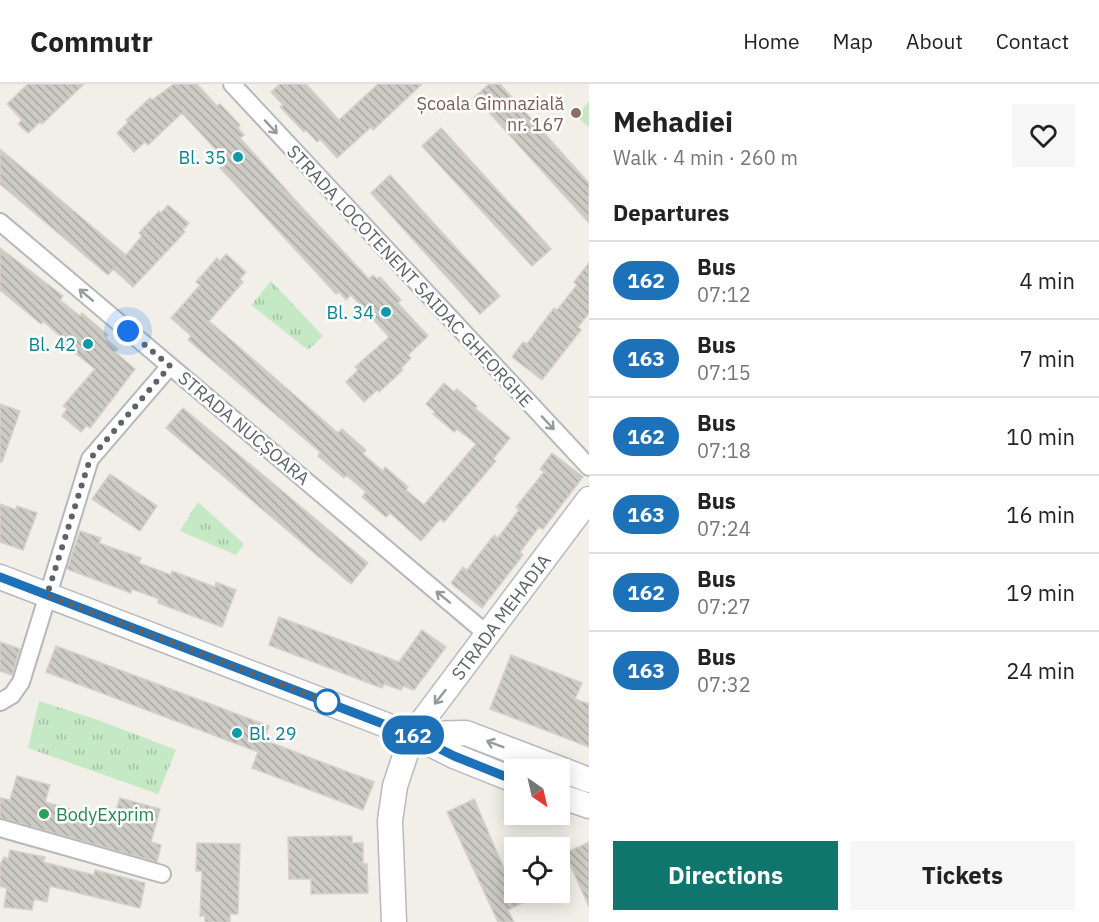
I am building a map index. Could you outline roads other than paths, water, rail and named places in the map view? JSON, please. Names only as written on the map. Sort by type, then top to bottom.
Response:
[{"type":"street","name":"STRADA LOCOTENENT SAIDAC GHEORGHE","points":[[232,84],[589,467]]},
{"type":"street","name":"STRADA NUCȘOARA","points":[[0,222],[488,635]]},
{"type":"street","points":[[0,702],[12,695],[21,682],[90,459],[170,366]]},
{"type":"street","name":"STRADA MEHADIA","points":[[394,922],[390,821],[395,786],[412,735],[589,500]]},
{"type":"street","points":[[0,577],[412,735],[454,756],[504,776]]},
{"type":"street","points":[[412,735],[466,733],[589,780]]},
{"type":"street","points":[[570,799],[589,806]]},
{"type":"street","points":[[0,828],[162,874]]},
{"type":"place","name":"Școala Gimnazială nr. 167","points":[[576,113]]},
{"type":"place","name":"Bl. 35","points":[[238,157]]},
{"type":"place","name":"Bl. 34","points":[[386,312]]},
{"type":"place","name":"Bl. 42","points":[[88,344]]},
{"type":"place","name":"Bl. 29","points":[[237,733]]},
{"type":"place","name":"BodyExprim","points":[[44,814]]}]
